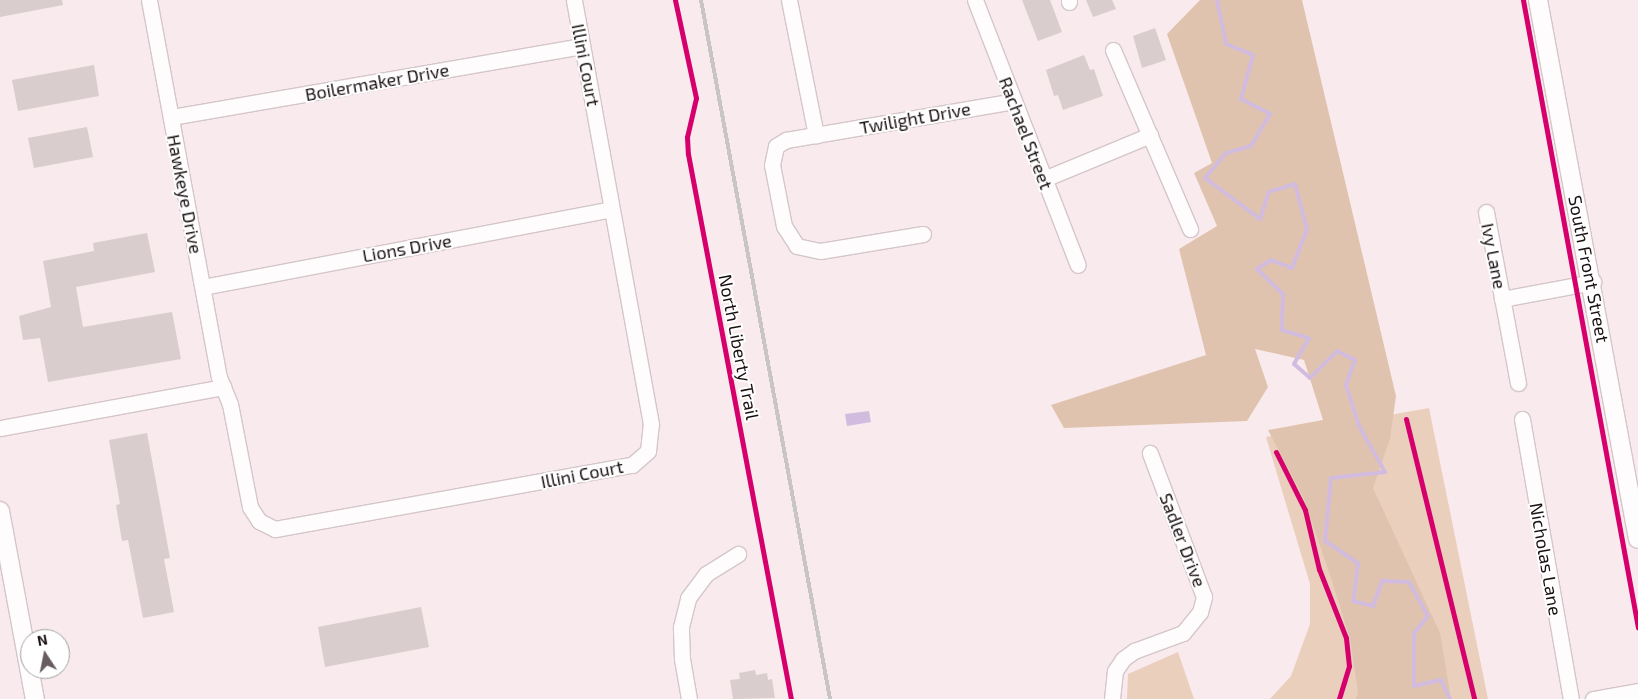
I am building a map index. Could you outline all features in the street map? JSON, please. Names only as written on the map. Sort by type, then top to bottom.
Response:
[{"type":"street","name":"Hawkeye Drive","points":[[149,0],[223,386]]},
{"type":"street","name":"Illini Court","points":[[223,386],[230,404],[250,507],[259,521],[275,529],[632,465],[648,451],[652,438],[574,0]]},
{"type":"street","points":[[789,0],[816,135]]},
{"type":"street","name":"Rachael Street","points":[[975,0],[1078,265]]},
{"type":"street","name":"South Front Street","points":[[1538,0],[1593,282],[1638,539]]},
{"type":"street","name":"Boilermaker Drive","points":[[171,118],[582,46]]},
{"type":"street","points":[[1114,50],[1190,229]]},
{"type":"street","name":"Twilight Drive","points":[[923,234],[820,251],[797,246],[784,226],[772,154],[776,146],[786,140],[1014,101]]},
{"type":"street","points":[[1044,179],[1150,135]]},
{"type":"street","name":"Lions Drive","points":[[203,287],[611,209]]},
{"type":"street","name":"Ivy Lane","points":[[1486,212],[1518,383]]},
{"type":"street","name":"Ivy Lane","points":[[1502,299],[1593,282]]},
{"type":"street","points":[[0,428],[223,386]]},
{"type":"street","name":"Nicholas Lane","points":[[1522,419],[1571,699]]},
{"type":"street","name":"Sadler Drive","points":[[1112,699],[1113,680],[1123,659],[1134,651],[1183,633],[1200,612],[1204,596],[1150,453]]},
{"type":"street","points":[[0,511],[35,699]]},
{"type":"street","points":[[689,699],[681,627],[688,598],[706,574],[738,554]]},
{"type":"street","points":[[1593,699],[1638,691]]},
{"type":"shaded area","points":[[1200,0],[1302,0],[1396,396],[1390,439],[1373,488],[1440,633],[1451,699],[1356,699],[1358,692],[1350,639],[1332,581],[1304,499],[1268,430],[1323,420],[1304,360],[1255,349],[1268,387],[1247,421],[1064,428],[1051,405],[1206,355],[1179,249],[1217,226],[1194,173],[1212,163],[1167,34]]},
{"type":"shaded area","points":[[1429,408],[1488,699],[1270,699],[1291,676],[1310,624],[1310,584],[1266,437]]},
{"type":"shaded area","points":[[869,411],[871,422],[847,426],[845,414]]},
{"type":"shaded area","points":[[1178,652],[1194,699],[1127,699],[1128,674]]},
{"type":"building","points":[[0,0],[62,0],[63,5],[0,17]]},
{"type":"building","points":[[1022,0],[1050,0],[1062,32],[1038,41]]},
{"type":"building","points":[[1086,0],[1112,0],[1116,9],[1093,17]]},
{"type":"building","points":[[1155,28],[1166,60],[1142,68],[1133,36]]},
{"type":"building","points":[[1084,55],[1090,70],[1094,69],[1103,96],[1063,110],[1058,95],[1054,96],[1046,70]]},
{"type":"building","points":[[94,65],[99,96],[18,111],[12,80]]},
{"type":"building","points":[[87,127],[93,157],[34,168],[28,138]]},
{"type":"building","points":[[147,233],[155,272],[76,287],[83,327],[172,312],[181,359],[48,382],[40,338],[23,340],[19,316],[51,307],[43,261],[94,251],[93,243]]},
{"type":"building","points":[[147,433],[170,558],[164,559],[174,612],[143,618],[128,540],[122,541],[116,505],[120,504],[109,440]]},
{"type":"building","points":[[421,607],[429,647],[325,667],[318,627]]},
{"type":"building","points":[[755,670],[756,675],[767,673],[768,680],[772,679],[775,698],[733,699],[730,680],[740,679],[739,673]]},
{"type":"waterway","points":[[1217,0],[1226,44],[1253,55],[1241,99],[1270,114],[1251,146],[1226,153],[1205,178],[1260,219],[1269,192],[1295,184],[1307,229],[1292,268],[1271,260],[1257,269],[1283,294],[1282,330],[1309,338],[1294,364],[1310,378],[1337,351],[1355,360],[1346,385],[1359,426],[1385,472],[1331,478],[1325,541],[1358,563],[1353,601],[1373,606],[1382,581],[1409,582],[1428,616],[1414,633],[1414,686],[1441,680],[1450,699]]},
{"type":"railway","points":[[701,0],[830,699]]},
{"type":"cycle path","name":"North Liberty Trail","points":[[675,0],[696,98],[687,137],[688,154],[791,699]]},
{"type":"cycle path","points":[[1523,0],[1638,628]]},
{"type":"cycle path","points":[[1406,419],[1474,699]]},
{"type":"cycle path","points":[[1276,452],[1305,510],[1319,569],[1346,638],[1349,666],[1339,699]]}]
